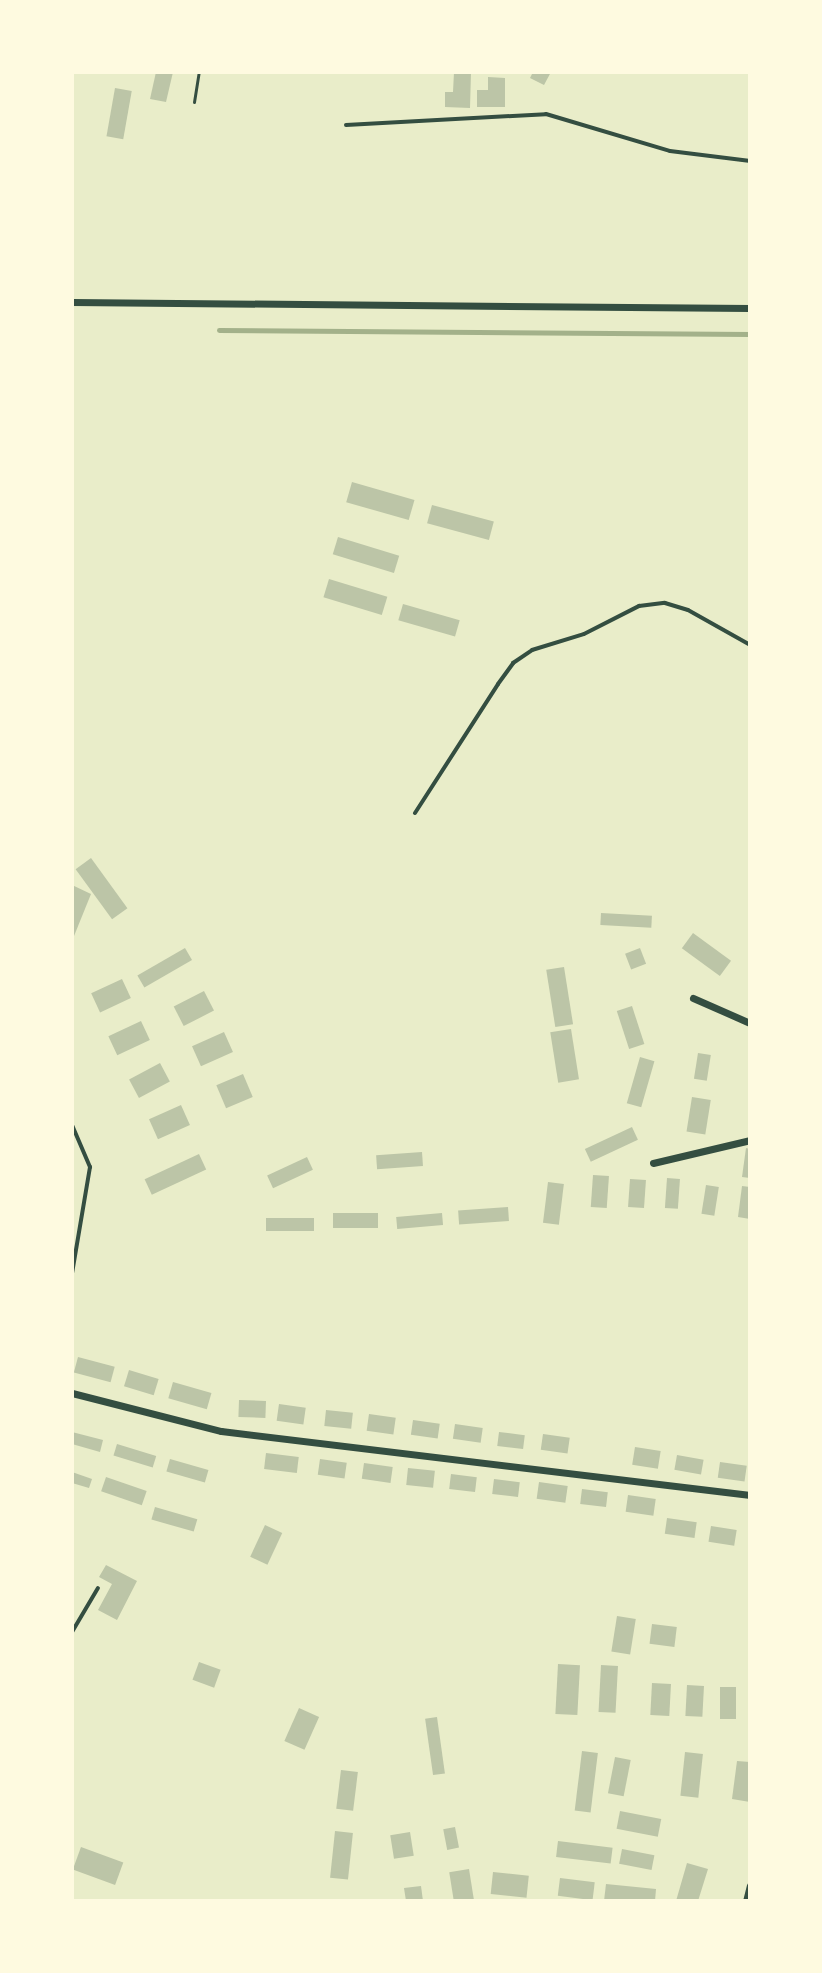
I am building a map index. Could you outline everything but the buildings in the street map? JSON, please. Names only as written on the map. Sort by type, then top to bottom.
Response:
[{"type":"street","points":[[72,302],[750,308]]},
{"type":"street","points":[[693,998],[750,1023]]},
{"type":"street","points":[[653,1163],[750,1140]]},
{"type":"street","points":[[72,1393],[221,1431],[750,1495]]},
{"type":"street","points":[[746,1901],[750,1885]]},
{"type":"lane","points":[[346,125],[546,114],[670,151],[750,161]]},
{"type":"lane","points":[[415,813],[513,663],[532,650],[584,634],[639,606],[665,603],[750,645]]},
{"type":"lane","points":[[72,1125],[90,1167],[72,1273]]},
{"type":"lane","points":[[72,1632],[98,1588]]},
{"type":"path","points":[[194,102],[199,72]]},
{"type":"waterway","points":[[219,330],[750,334]]}]
